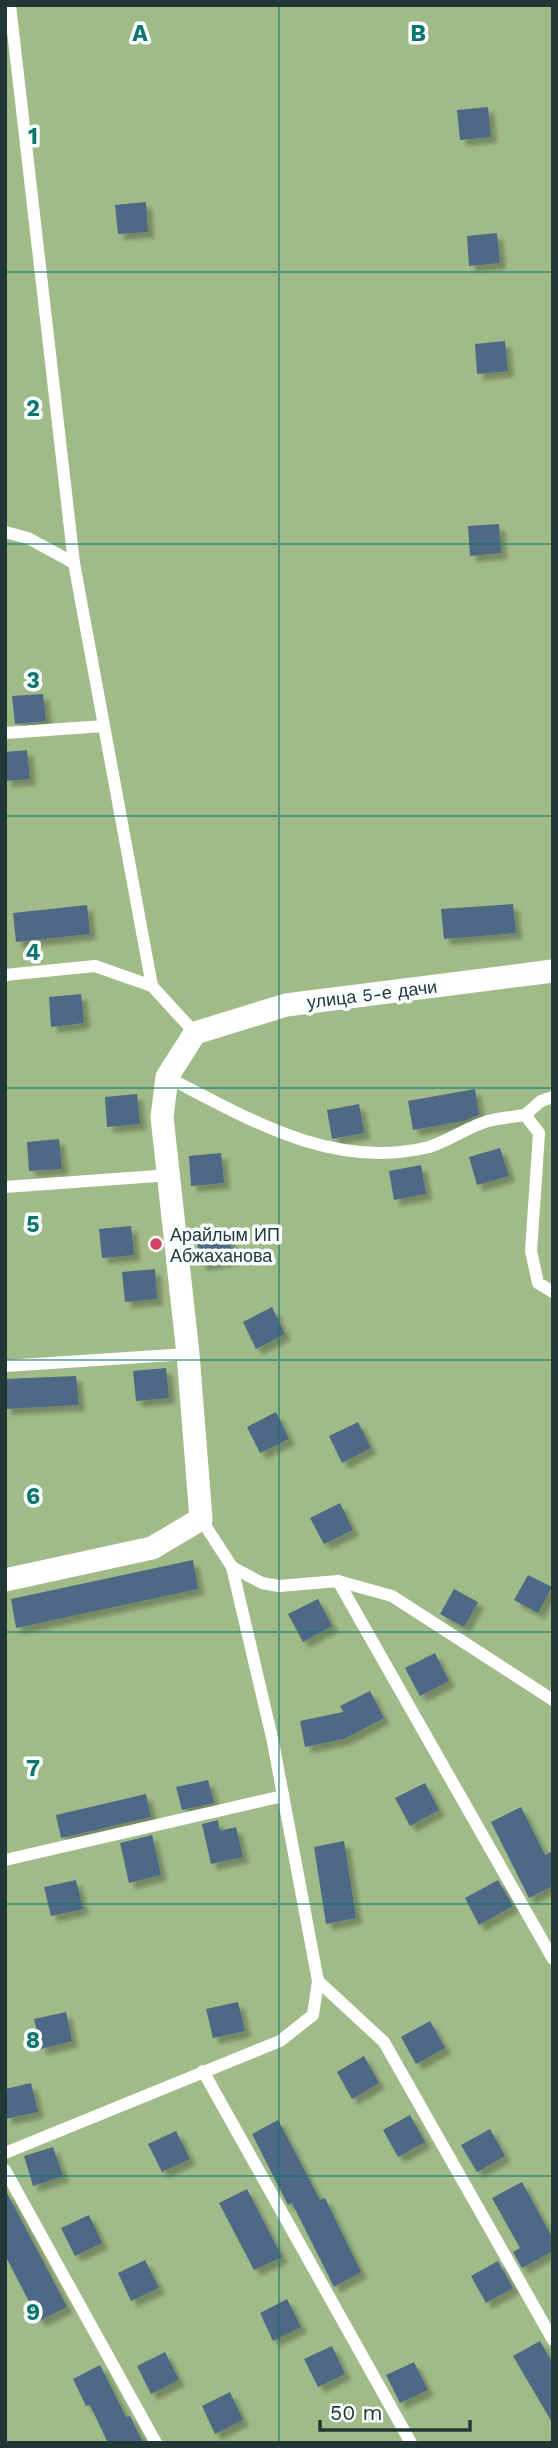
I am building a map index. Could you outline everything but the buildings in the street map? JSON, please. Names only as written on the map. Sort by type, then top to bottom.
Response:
[{"type":"street","name":"улица 5-е дачи","points":[[195,1033],[286,1005],[553,971]]},
{"type":"street","points":[[5,1580],[152,1548],[201,1519],[171,1175],[162,1117],[167,1077],[195,1033]]},
{"type":"lane","points":[[10,5],[74,563],[152,986]]},
{"type":"lane","points":[[5,532],[28,538],[74,563]]},
{"type":"lane","points":[[5,733],[104,726]]},
{"type":"lane","points":[[5,975],[95,966],[152,986],[195,1033]]},
{"type":"lane","points":[[167,1077],[249,1119],[325,1149],[377,1152],[430,1147],[487,1121],[525,1115],[541,1101],[553,1097]]},
{"type":"lane","points":[[525,1115],[539,1133],[531,1251],[538,1283],[553,1292]]},
{"type":"lane","points":[[5,1187],[171,1175]]},
{"type":"lane","points":[[5,1366],[188,1354]]},
{"type":"lane","points":[[5,2153],[280,2041],[313,2015],[318,1981],[283,1797],[232,1567],[201,1519]]},
{"type":"lane","points":[[232,1567],[262,1583],[279,1586],[338,1581],[392,1596],[553,1700]]},
{"type":"lane","points":[[338,1581],[553,1959]]},
{"type":"lane","points":[[5,1860],[283,1797]]},
{"type":"lane","points":[[318,1981],[384,2042],[553,2340]]},
{"type":"lane","points":[[203,2071],[411,2443]]},
{"type":"lane","points":[[5,2170],[156,2443]]},
{"type":"green space","points":[[5,5],[553,5],[553,2443],[5,2443]]},
{"type":"place","name":"Арайлым ИП Абжаханова","points":[[156,1244]]}]
